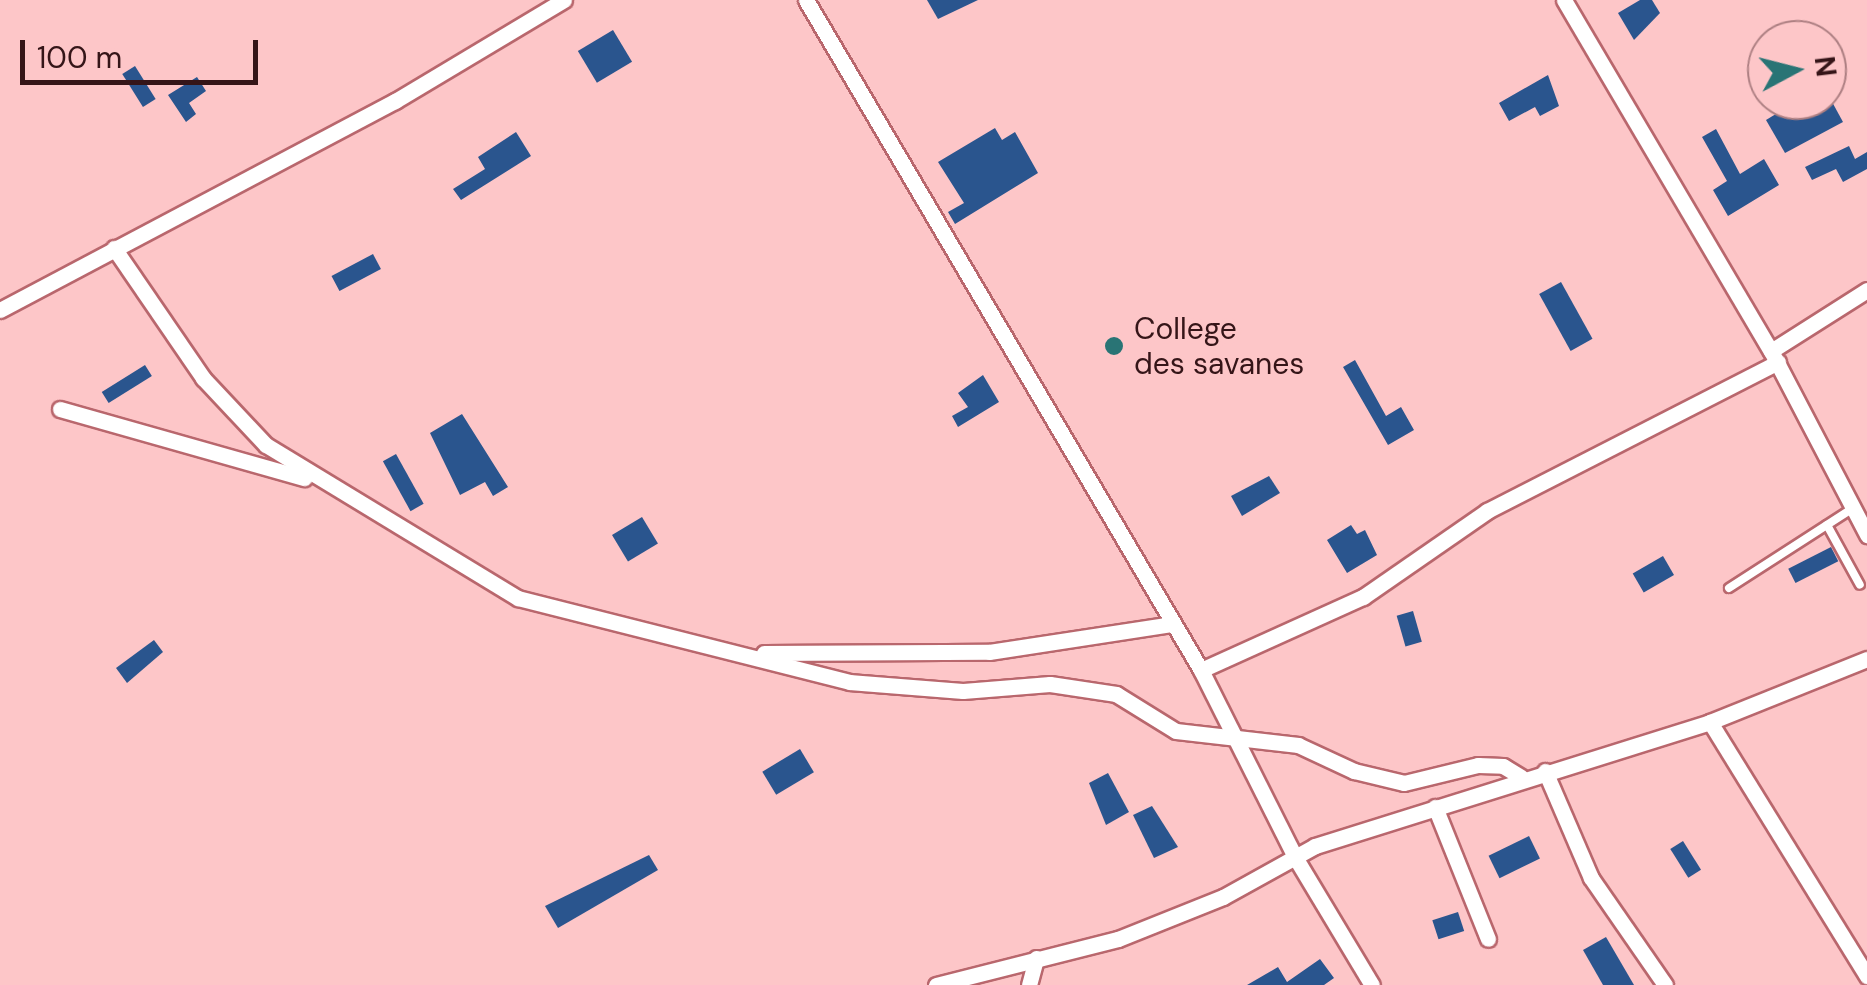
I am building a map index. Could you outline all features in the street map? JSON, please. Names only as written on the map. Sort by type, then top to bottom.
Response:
[{"type":"street","points":[[0,310],[396,101],[564,0]]},
{"type":"street","points":[[806,0],[1201,670],[1295,857],[1372,985]]},
{"type":"street","points":[[1564,0],[1774,356],[1867,535]]},
{"type":"street","points":[[114,248],[221,401],[318,482],[518,598],[668,641],[755,654],[849,682],[963,692],[1050,684],[1116,694],[1176,730],[1298,745],[1354,771],[1404,782],[1478,766],[1503,766],[1520,777]]},
{"type":"street","points":[[1201,670],[1363,597],[1487,511],[1774,356],[1867,290]]},
{"type":"street","points":[[60,410],[318,482]]},
{"type":"street","points":[[755,654],[989,652],[1173,624]]},
{"type":"street","points":[[936,985],[1118,940],[1295,857],[1520,777],[1710,722],[1867,659]]},
{"type":"street","points":[[1710,722],[1867,976]]},
{"type":"street","points":[[1545,771],[1591,878],[1665,985]]},
{"type":"street","points":[[1435,807],[1488,938]]},
{"type":"street","points":[[1029,985],[1036,958]]},
{"type":"lane","points":[[1729,588],[1853,508]]},
{"type":"lane","points":[[1827,525],[1860,585]]},
{"type":"building","points":[[927,0],[978,0],[938,19]]},
{"type":"building","points":[[1640,0],[1652,0],[1660,13],[1634,40],[1618,13]]},
{"type":"building","points":[[613,30],[632,62],[597,83],[578,51]]},
{"type":"building","points":[[135,66],[156,99],[143,107],[122,74]]},
{"type":"building","points":[[1548,75],[1559,106],[1540,116],[1535,107],[1509,121],[1499,103]]},
{"type":"building","points":[[197,77],[206,91],[189,103],[196,114],[186,122],[168,95]]},
{"type":"building","points":[[1766,120],[1842,120],[1843,122],[1785,153]]},
{"type":"building","points":[[995,128],[1002,140],[1015,132],[1038,173],[955,224],[948,212],[964,203],[938,162]]},
{"type":"building","points":[[1716,129],[1740,174],[1764,159],[1779,185],[1728,216],[1713,190],[1727,181],[1702,137]]},
{"type":"building","points":[[516,132],[531,156],[461,200],[453,189],[485,169],[478,157]]},
{"type":"building","points":[[1849,146],[1855,159],[1867,152],[1867,169],[1843,182],[1836,169],[1812,180],[1805,167]]},
{"type":"building","points":[[373,254],[381,269],[339,291],[332,276]]},
{"type":"building","points":[[1561,282],[1593,339],[1571,351],[1539,294]]},
{"type":"building","points":[[1355,360],[1386,416],[1401,407],[1414,430],[1388,445],[1343,367]]},
{"type":"building","points":[[145,365],[152,376],[109,403],[102,392]]},
{"type":"building","points":[[983,375],[999,402],[958,427],[952,416],[968,407],[958,393]]},
{"type":"building","points":[[462,414],[508,487],[493,496],[485,482],[460,495],[430,433]]},
{"type":"building","points":[[396,454],[424,504],[411,511],[383,461]]},
{"type":"building","points":[[1269,476],[1280,493],[1242,516],[1231,496]]},
{"type":"building","points":[[642,517],[658,544],[628,562],[612,535]]},
{"type":"building","points":[[1351,525],[1357,534],[1365,530],[1377,555],[1347,573],[1327,540]]},
{"type":"building","points":[[1831,547],[1838,561],[1795,583],[1788,569]]},
{"type":"building","points":[[1663,556],[1674,575],[1644,593],[1633,574]]},
{"type":"building","points":[[1413,611],[1422,642],[1405,646],[1397,616]]},
{"type":"building","points":[[154,640],[163,652],[127,683],[116,668]]},
{"type":"building","points":[[800,749],[814,772],[776,795],[762,772]]},
{"type":"building","points":[[1108,773],[1129,812],[1106,825],[1089,783]]},
{"type":"building","points":[[1152,806],[1178,847],[1154,858],[1133,815]]},
{"type":"building","points":[[1529,836],[1540,858],[1500,878],[1489,856]]},
{"type":"building","points":[[1683,841],[1701,870],[1688,878],[1670,849]]},
{"type":"building","points":[[649,855],[658,870],[558,928],[545,906]]},
{"type":"building","points":[[1458,912],[1464,931],[1439,939],[1432,920]]},
{"type":"building","points":[[1606,937],[1634,985],[1603,985],[1583,950]]},
{"type":"building","points":[[1320,959],[1334,978],[1324,985],[1247,985],[1278,967],[1287,982]]},
{"type":"place","name":"College des savanes","points":[[1114,346]]}]
